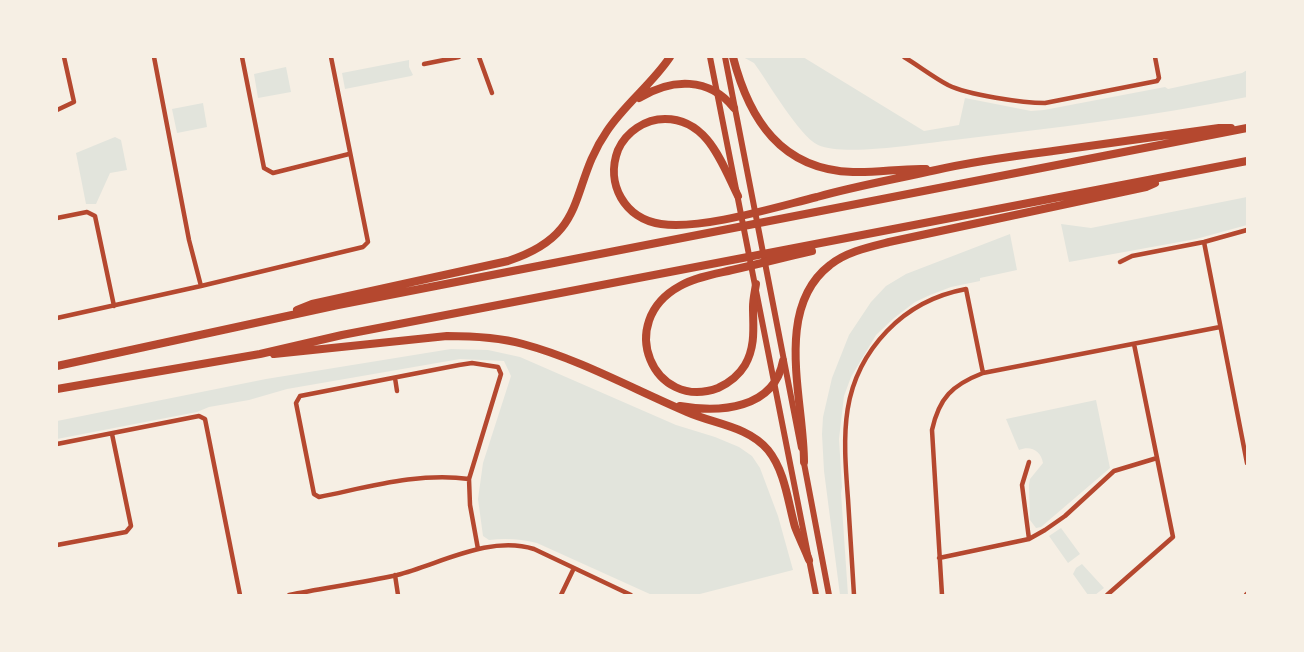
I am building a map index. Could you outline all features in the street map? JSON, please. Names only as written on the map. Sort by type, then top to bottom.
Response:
[{"type":"highway","points":[[279,317],[312,304],[501,262],[537,250],[565,224],[579,198],[602,139],[626,107],[670,57]]},
{"type":"highway","points":[[733,57],[754,115],[771,135],[796,156],[819,166],[841,171],[937,170]]},
{"type":"highway","points":[[626,107],[652,91],[672,86],[703,86],[725,97],[734,108]]},
{"type":"highway","points":[[738,196],[722,160],[710,142],[697,130],[678,121],[658,119],[638,127],[625,139],[613,165],[618,193],[635,215],[660,224],[681,225],[724,219],[986,160],[1208,129],[1247,128]]},
{"type":"highway","points":[[57,366],[279,317],[1247,128]]},
{"type":"highway","points":[[57,389],[260,354],[342,335],[1247,161]]},
{"type":"highway","points":[[804,462],[804,438],[795,350],[796,327],[805,296],[816,279],[831,264],[853,253],[890,242],[1146,187],[1171,177]]},
{"type":"highway","points":[[756,284],[751,349],[745,365],[732,380],[715,389],[697,391],[679,387],[664,379],[657,372],[646,348],[648,321],[658,304],[679,287],[698,278],[906,228]]},
{"type":"highway","points":[[260,354],[431,337],[468,336],[522,344],[557,355],[689,413],[746,433],[767,449],[778,467],[796,530],[809,560]]},
{"type":"highway","points":[[667,403],[704,410],[735,407],[759,397],[778,380],[783,361]]},
{"type":"main road","points":[[710,57],[816,595]]},
{"type":"main road","points":[[725,57],[829,595]]},
{"type":"street","points":[[57,110],[74,102],[64,57]]},
{"type":"street","points":[[154,57],[189,240],[201,286]]},
{"type":"street","points":[[242,57],[264,168],[273,173],[349,154]]},
{"type":"street","points":[[57,318],[363,247],[368,242],[331,57]]},
{"type":"street","points":[[424,64],[459,57]]},
{"type":"street","points":[[479,57],[492,93]]},
{"type":"street","points":[[904,57],[950,85],[1029,103],[1045,103],[1156,81],[1159,78],[1155,57]]},
{"type":"street","points":[[57,218],[87,212],[95,216],[114,306]]},
{"type":"street","points":[[1120,262],[1132,256],[1203,242],[1247,230]]},
{"type":"street","points":[[1203,242],[1247,463]]},
{"type":"street","points":[[854,595],[844,428],[849,397],[858,370],[874,344],[894,323],[918,305],[945,293],[966,289],[983,373]]},
{"type":"street","points":[[942,595],[932,430],[936,411],[962,381],[983,373],[1220,327]]},
{"type":"street","points":[[1107,595],[1173,537],[1134,344]]},
{"type":"street","points":[[469,479],[447,476],[424,477],[319,497],[314,494],[296,403],[300,396],[472,363],[498,367],[501,374],[469,479],[470,505],[478,549]]},
{"type":"street","points":[[394,378],[397,391]]},
{"type":"street","points":[[57,444],[199,416],[205,419],[240,595]]},
{"type":"street","points":[[57,545],[126,532],[131,526],[112,434]]},
{"type":"street","points":[[939,558],[1029,539],[1065,516],[1114,471],[1157,458]]},
{"type":"street","points":[[1029,462],[1022,485],[1029,539]]},
{"type":"street","points":[[289,595],[395,575],[478,549],[504,544],[520,545],[631,595]]},
{"type":"street","points":[[561,595],[574,568]]},
{"type":"street","points":[[395,575],[398,595]]},
{"type":"shaded area","points":[[743,57],[803,57],[924,131],[959,125],[965,98],[1031,111],[1044,110],[1165,87],[1168,89],[1247,70],[1247,97],[1064,126],[904,146],[846,150],[818,145],[810,140],[793,120],[754,63]]},
{"type":"shaded area","points":[[409,60],[409,67],[413,75],[411,76],[345,89],[342,73]]},
{"type":"shaded area","points":[[286,67],[291,92],[258,98],[254,74]]},
{"type":"shaded area","points":[[203,103],[207,127],[177,133],[172,109]]},
{"type":"shaded area","points":[[115,137],[121,140],[127,170],[110,173],[96,204],[86,204],[76,153]]},
{"type":"shaded area","points":[[1247,197],[1247,225],[1196,239],[1069,262],[1061,224],[1091,228]]},
{"type":"shaded area","points":[[1010,234],[1017,270],[951,287],[915,302],[876,335],[851,377],[844,396],[839,439],[848,595],[840,595],[824,471],[822,434],[823,417],[832,378],[849,335],[871,302],[886,286],[906,274]]},
{"type":"shaded area","points":[[451,349],[488,350],[520,357],[676,425],[739,447],[752,456],[760,468],[778,516],[793,570],[696,595],[652,595],[537,543],[513,539],[489,540],[483,536],[478,499],[483,463],[511,376],[504,361],[460,359],[287,389],[249,400],[209,407],[197,412],[57,439],[57,421],[266,379]]},
{"type":"shaded area","points":[[1096,400],[1110,468],[1041,527],[1036,528],[1030,520],[1029,485],[1030,479],[1043,463],[1042,459],[1035,450],[1028,448],[1019,450],[1006,419]]},
{"type":"shaded area","points":[[1061,528],[1080,554],[1068,563],[1049,536]]},
{"type":"shaded area","points":[[1082,564],[1104,588],[1095,595],[1088,595],[1073,574]]}]
